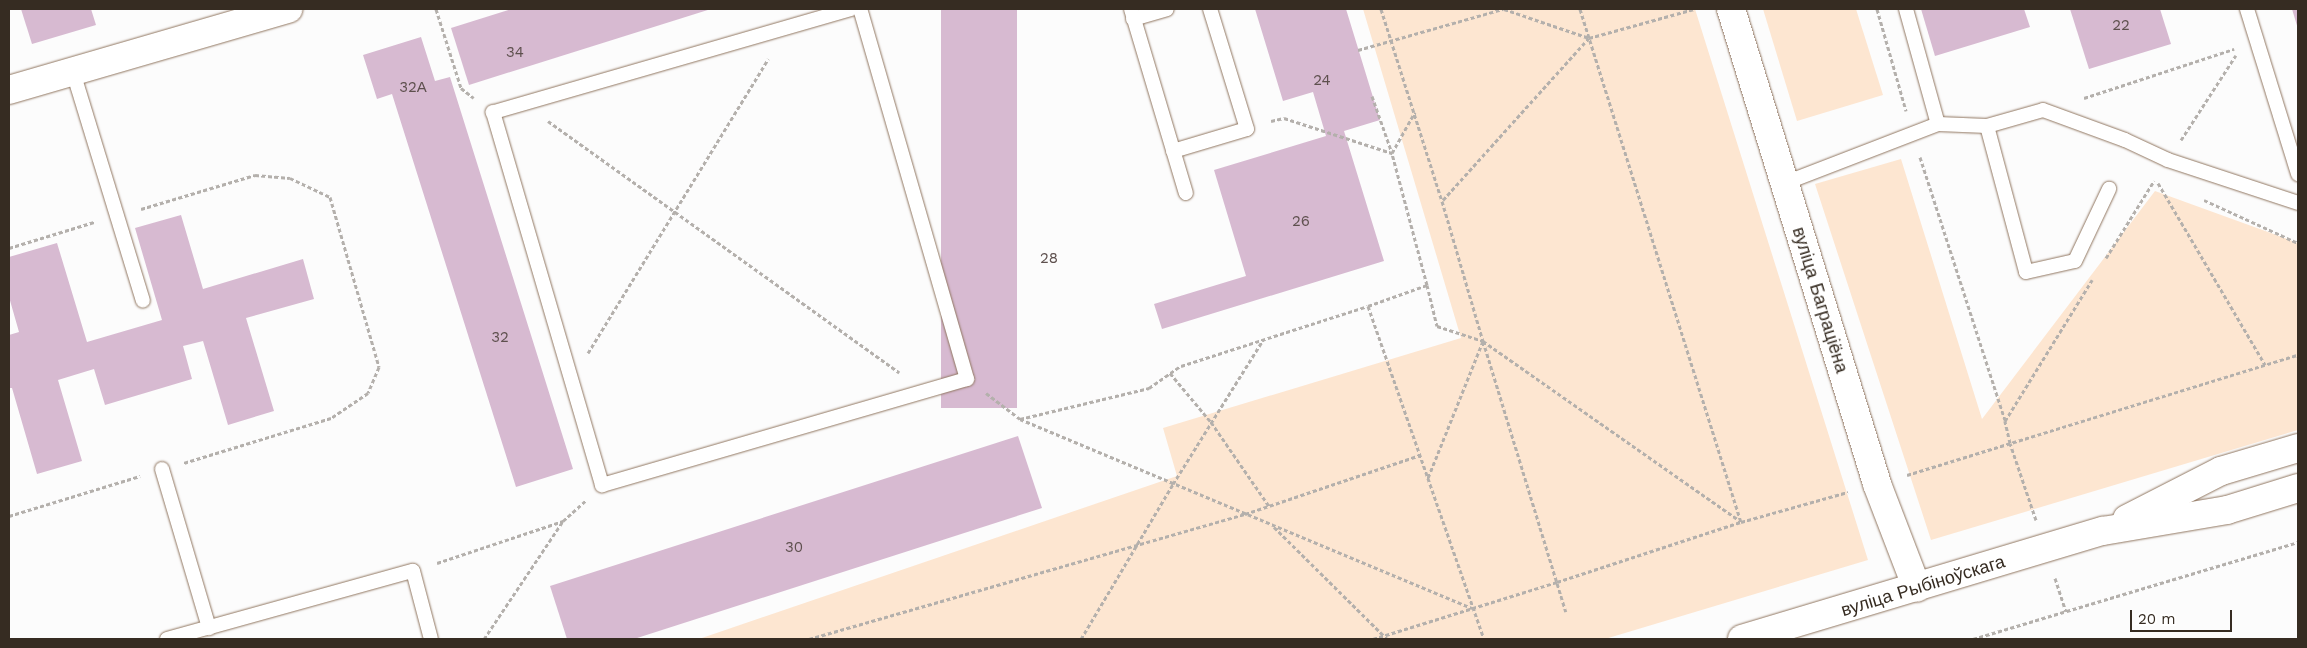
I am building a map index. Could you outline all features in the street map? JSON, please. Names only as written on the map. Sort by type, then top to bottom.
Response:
[{"type":"street","points":[[9,90],[288,9]]},
{"type":"street","name":"вуліца Баграціёна","points":[[1731,9],[1877,484],[1917,588]]},
{"type":"street","name":"вуліца Рыбіноўскага","points":[[2103,531],[2221,471],[2298,448]]},
{"type":"street","name":"вуліца Рыбіноўскага","points":[[1742,639],[2103,531],[2227,510],[2298,488]]},
{"type":"lane","points":[[851,9],[493,112],[602,485],[967,379],[860,9]]},
{"type":"lane","points":[[1167,9],[1132,14],[1186,193]]},
{"type":"lane","points":[[1173,151],[1247,129],[1210,9]]},
{"type":"lane","points":[[1906,9],[1938,124]]},
{"type":"lane","points":[[2247,9],[2298,174]]},
{"type":"lane","points":[[73,72],[142,301]]},
{"type":"lane","points":[[1784,183],[1938,124],[1987,126],[2043,110],[2125,140],[2168,160],[2298,203]]},
{"type":"lane","points":[[1987,126],[2026,272],[2075,260],[2109,189]]},
{"type":"lane","points":[[162,469],[209,628]]},
{"type":"lane","points":[[167,639],[413,572],[432,639]]},
{"type":"path","points":[[436,9],[460,88],[493,112]]},
{"type":"path","points":[[1381,9],[1415,112],[1566,612]]},
{"type":"path","points":[[1358,50],[1503,9],[1588,38]]},
{"type":"path","points":[[1580,9],[1741,522]]},
{"type":"path","points":[[1442,201],[1588,38],[1694,9]]},
{"type":"path","points":[[1877,9],[1912,134],[2005,420],[2010,443],[2066,611]]},
{"type":"path","points":[[571,381],[787,27]]},
{"type":"path","points":[[2067,119],[2086,96],[2242,46],[2168,160]]},
{"type":"path","points":[[1372,96],[1392,153],[1437,326],[1483,340],[1741,522]]},
{"type":"path","points":[[524,103],[926,391]]},
{"type":"path","points":[[1392,153],[1415,112]]},
{"type":"path","points":[[1247,129],[1284,118],[1392,153]]},
{"type":"path","points":[[9,248],[255,175],[290,178],[330,197],[379,367],[368,393],[331,418],[9,516]]},
{"type":"path","points":[[2156,178],[2164,182]]},
{"type":"path","points":[[2104,262],[2156,178]]},
{"type":"path","points":[[2156,178],[2265,365]]},
{"type":"path","points":[[2200,198],[2298,243]]},
{"type":"path","points":[[2005,420],[2093,278]]},
{"type":"path","points":[[1020,419],[1149,388],[1181,366],[1427,285]]},
{"type":"path","points":[[1368,306],[1484,639]]},
{"type":"path","points":[[1082,639],[1136,545],[1263,339]]},
{"type":"path","points":[[1428,478],[1483,340]]},
{"type":"path","points":[[1373,639],[1741,522],[1877,484],[2298,355]]},
{"type":"path","points":[[1170,373],[1211,422],[1269,506]]},
{"type":"path","points":[[967,379],[1020,419],[1472,608]]},
{"type":"path","points":[[809,639],[1245,514],[1420,455]]},
{"type":"path","points":[[484,639],[563,521],[602,485]]},
{"type":"path","points":[[413,572],[563,521]]},
{"type":"path","points":[[1272,525],[1387,639]]},
{"type":"path","points":[[1973,639],[2298,542]]},
{"type":"shaded area","points":[[1363,9],[1695,9],[1868,560],[1605,639],[699,639],[1177,476],[1163,428],[1461,338]]},
{"type":"shaded area","points":[[1763,9],[1856,9],[1883,95],[1797,121]]},
{"type":"shaded area","points":[[1901,159],[1982,419],[2155,191],[2298,243],[2298,430],[1931,540],[1815,184]]},
{"type":"building","points":[[21,9],[91,9],[96,25],[32,44]]},
{"type":"building","points":[[512,9],[711,9],[469,85],[451,28]]},
{"type":"building","points":[[941,9],[1017,9],[1017,408],[941,408]]},
{"type":"building","points":[[1255,9],[1346,9],[1380,120],[1344,131],[1384,261],[1162,329],[1154,304],[1246,276],[1214,170],[1326,136],[1313,92],[1283,101]]},
{"type":"building","points":[[1921,9],[2024,9],[2030,27],[1935,56]]},
{"type":"building","points":[[2070,9],[2160,9],[2171,44],[2089,69]]},
{"type":"building","points":[[2292,9],[2298,9],[2298,29]]},
{"type":"building","points":[[421,37],[435,81],[450,77],[573,469],[516,487],[392,94],[377,99],[363,55]]},
{"type":"building","points":[[181,215],[203,289],[303,259],[314,299],[246,318],[274,411],[228,425],[203,341],[183,346],[192,379],[105,405],[94,369],[58,380],[82,461],[37,474],[12,388],[9,388],[9,335],[19,332],[9,297],[9,257],[57,243],[87,342],[162,320],[135,228]]},
{"type":"building","points":[[1018,436],[1042,508],[634,639],[567,639],[550,586]]}]
